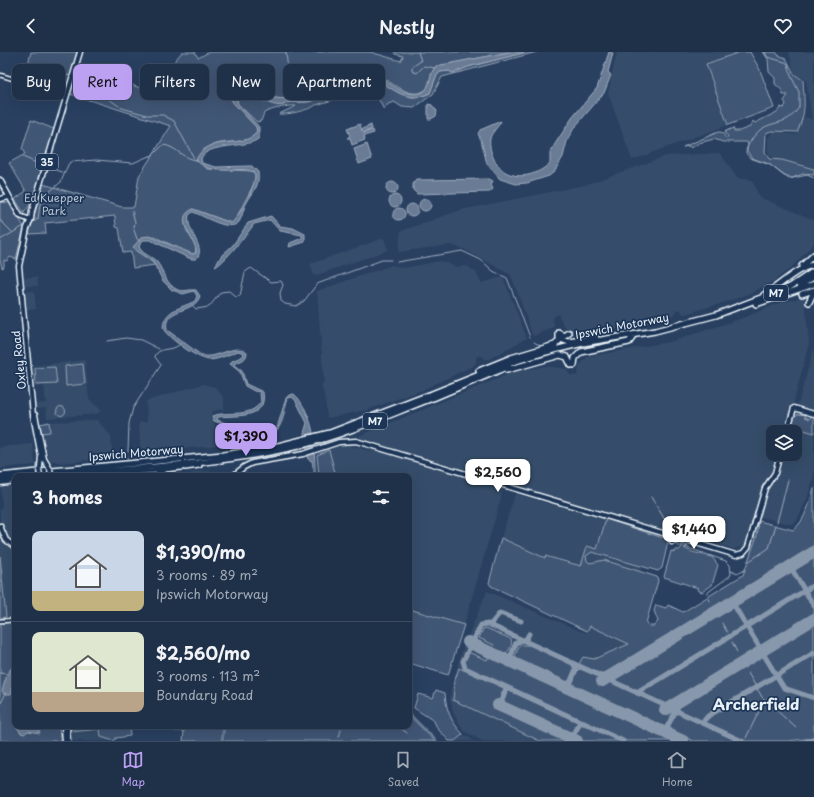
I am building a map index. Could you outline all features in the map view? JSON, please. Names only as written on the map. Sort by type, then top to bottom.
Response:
[{"type":"highway","points":[[782,284],[813,258]]},
{"type":"highway","points":[[735,309],[782,284],[802,268],[814,265]]},
{"type":"highway","name":"Ipswich Motorway","points":[[431,397],[473,377],[542,353],[669,328],[735,309],[790,287],[814,271]]},
{"type":"highway","name":"Ipswich Motorway","points":[[21,473],[50,473],[205,459],[260,452],[302,443],[431,397],[494,372],[550,354],[697,324],[756,304],[814,277]]},
{"type":"highway","points":[[756,304],[814,284]]},
{"type":"highway","points":[[802,294],[814,291]]},
{"type":"highway","points":[[809,302],[814,291]]},
{"type":"highway","points":[[473,377],[476,373],[499,362],[554,346],[559,336],[569,333]]},
{"type":"highway","points":[[559,336],[565,342],[602,338],[608,339]]},
{"type":"highway","points":[[565,366],[571,363],[581,352],[629,342],[632,338]]},
{"type":"highway","points":[[494,372],[559,355],[564,356],[571,363]]},
{"type":"highway","points":[[94,464],[199,456],[205,459],[203,464],[185,467]]},
{"type":"highway","name":"Ipswich Motorway","points":[[2,474],[12,473]]},
{"type":"highway","points":[[1,482],[12,480]]},
{"type":"main road","name":"Oxley Road","points":[[40,472],[41,456],[34,430],[19,262],[28,217],[34,204],[80,52]]},
{"type":"main road","points":[[0,180],[20,216],[28,217]]},
{"type":"main road","points":[[0,199],[10,197]]},
{"type":"main road","points":[[789,425],[793,411],[800,410],[814,414]]},
{"type":"main road","name":"Oxley Road","points":[[33,411],[44,459],[47,465]]},
{"type":"main road","points":[[236,473],[247,465],[303,454],[339,442],[358,442],[718,550]]},
{"type":"main road","points":[[637,525],[718,550],[734,554],[743,553],[748,547],[766,487],[775,473],[778,461]]},
{"type":"main road","points":[[40,472],[47,465]]},
{"type":"main road","name":"35","points":[[47,465],[50,473]]},
{"type":"main road","points":[[124,473],[185,467]]},
{"type":"main road","points":[[161,473],[185,467]]},
{"type":"main road","points":[[0,526],[6,540],[12,545]]},
{"type":"main road","points":[[0,533],[4,542],[12,546]]},
{"type":"main road","points":[[669,536],[672,543],[682,540]]},
{"type":"main road","points":[[65,729],[67,741]]},
{"type":"main road","points":[[67,729],[67,741]]},
{"type":"street","points":[[0,75],[67,95]]},
{"type":"street","points":[[0,621],[12,620]]},
{"type":"shaded area","points":[[510,52],[527,52],[468,67],[453,73],[449,71],[440,72],[436,77],[430,93],[419,97],[410,97],[401,94],[385,85],[385,81],[403,91],[413,94],[423,92],[429,84],[433,69],[436,66]]},
{"type":"shaded area","points":[[609,52],[613,53],[608,72],[611,75],[604,93],[574,128],[567,141],[563,157],[554,172],[549,176],[527,183],[516,184],[500,179],[487,164],[478,134],[480,130],[501,121],[492,134],[490,144],[493,157],[504,171],[519,176],[535,173],[543,169],[550,163],[550,153],[572,118],[597,88]]},
{"type":"shaded area","points":[[617,52],[740,52],[706,64],[728,125],[632,160],[608,93]]},
{"type":"shaded area","points":[[789,52],[814,52],[814,168],[797,163],[773,159],[768,154],[768,138],[775,131],[796,135],[805,117],[812,119],[806,80],[794,73]]},
{"type":"shaded area","points":[[65,75],[70,76],[65,88]]},
{"type":"shaded area","points":[[275,98],[283,99],[283,100],[314,100],[275,105],[262,100],[275,100]]},
{"type":"shaded area","points":[[237,100],[238,104],[259,127],[259,138],[247,144],[211,150],[201,159],[202,163],[216,167],[252,166],[258,172],[257,185],[246,204],[239,222],[230,226],[217,223],[193,212],[189,215],[190,227],[198,244],[199,250],[199,255],[196,259],[191,259],[150,240],[143,240],[139,246],[144,253],[157,262],[174,288],[180,291],[196,290],[200,296],[197,302],[192,306],[174,314],[169,318],[167,330],[201,355],[213,356],[236,349],[247,352],[245,358],[234,365],[242,371],[246,384],[263,392],[263,401],[255,412],[241,416],[218,417],[217,420],[262,435],[269,435],[277,428],[286,398],[289,395],[294,394],[299,399],[309,417],[314,438],[315,467],[313,467],[312,461],[308,459],[307,456],[304,433],[307,423],[296,401],[292,397],[288,398],[281,423],[271,437],[260,437],[214,421],[212,416],[218,414],[251,411],[261,402],[260,392],[254,391],[245,386],[240,372],[230,364],[232,361],[243,356],[244,353],[238,351],[218,359],[211,360],[199,357],[177,343],[163,328],[164,322],[170,313],[195,301],[197,296],[194,291],[183,294],[172,290],[163,281],[153,262],[136,251],[133,247],[142,237],[149,236],[193,254],[196,253],[196,248],[185,224],[184,218],[187,213],[193,209],[231,223],[238,215],[250,193],[255,179],[255,174],[244,170],[212,169],[204,166],[196,160],[201,152],[208,147],[217,144],[244,140],[257,132],[256,127],[232,101]]},
{"type":"shaded area","points":[[428,104],[432,105],[437,111],[436,116],[431,119],[428,119]]},
{"type":"shaded area","points":[[360,124],[362,131],[362,129],[371,125],[372,129],[363,133],[373,130],[374,133],[364,136],[365,140],[352,145],[350,138],[347,138],[350,136],[347,129]]},
{"type":"shaded area","points":[[367,144],[372,159],[359,164],[354,149]]},
{"type":"shaded area","points":[[720,153],[737,178],[752,180],[759,197],[814,220],[814,243],[791,268],[772,282],[749,294],[719,304],[685,314],[683,314],[680,309],[675,311],[674,315],[658,321],[609,331],[582,331],[565,328],[558,314],[553,317],[553,328],[533,336],[511,275],[464,249],[450,245],[398,252],[401,231],[461,210],[585,185],[666,156]]},
{"type":"shaded area","points":[[489,179],[493,181],[491,185],[493,189],[490,192],[417,194],[413,190],[413,184],[416,180]]},
{"type":"shaded area","points":[[392,182],[396,184],[398,188],[396,192],[392,194],[388,192],[386,188],[388,184]]},
{"type":"shaded area","points":[[395,195],[399,197],[401,201],[399,205],[395,207],[391,205],[389,201],[391,197]]},
{"type":"shaded area","points":[[425,199],[429,201],[431,205],[429,209],[425,211],[421,209],[419,205],[421,201]]},
{"type":"shaded area","points":[[412,204],[416,206],[418,210],[416,214],[412,216],[408,214],[406,210],[408,206]]},
{"type":"shaded area","points":[[399,208],[403,210],[405,214],[403,218],[399,220],[395,218],[393,214],[395,210]]},
{"type":"shaded area","points":[[271,216],[280,226],[293,228],[305,234],[305,242],[289,247],[290,243],[302,238],[302,235],[280,231],[270,220],[254,224],[229,255],[215,267],[221,256],[233,245],[248,223]]},
{"type":"shaded area","points":[[384,238],[388,250],[314,276],[310,264]]},
{"type":"shaded area","points":[[440,261],[457,267],[467,266],[476,272],[481,283],[503,277],[527,338],[489,359],[485,359],[481,355],[476,357],[476,363],[473,366],[422,390],[367,410],[327,418],[325,398],[321,385],[324,383],[317,291],[392,265],[404,268]]},
{"type":"shaded area","points":[[37,277],[38,286],[24,286],[23,278]]},
{"type":"shaded area","points":[[34,291],[36,309],[27,310],[24,292]]},
{"type":"shaded area","points":[[802,297],[805,299],[809,343],[788,425],[766,425],[766,461],[777,461],[773,471],[763,484],[744,546],[734,549],[505,484],[464,625],[412,610],[412,473],[335,473],[329,450],[344,444],[370,451],[372,444],[361,440],[359,436],[516,371],[546,366],[566,369],[570,375],[577,376],[580,365],[587,357],[673,341],[743,318],[777,304]]},
{"type":"shaded area","points":[[814,348],[814,411],[801,407],[798,404]]},
{"type":"shaded area","points":[[85,360],[89,399],[101,410],[97,414],[47,418],[46,408],[35,409],[35,404],[46,403],[44,386],[33,387],[32,366]]},
{"type":"shaded area","points":[[203,384],[215,387],[224,398],[224,409],[213,411],[210,416],[215,425],[233,432],[231,441],[212,446],[147,452],[140,447],[139,422],[147,422],[146,401]]},
{"type":"shaded area","points":[[798,414],[814,417],[814,475],[807,499],[796,522],[791,524],[760,517],[769,487],[778,474],[782,461],[802,461],[802,425],[792,425],[794,417]]},
{"type":"shaded area","points":[[97,420],[111,436],[112,452],[107,458],[62,463],[50,460],[41,433],[50,432],[49,422]]},
{"type":"shaded area","points":[[33,444],[35,465],[0,468],[0,447]]},
{"type":"shaded area","points":[[210,471],[210,473],[193,473]]},
{"type":"shaded area","points":[[12,485],[12,616],[6,617],[0,556],[0,509],[2,509],[1,487]]},
{"type":"shaded area","points":[[814,488],[814,741],[482,741],[464,731],[454,714],[450,699],[451,689],[462,651],[487,591],[585,633],[589,626],[630,644],[743,575],[759,521],[793,530],[798,526],[810,502]]},
{"type":"shaded area","points":[[515,494],[628,525],[628,528],[651,534],[637,582],[546,556],[545,558],[501,538]]},
{"type":"shaded area","points":[[12,668],[11,694],[4,694],[2,691]]},
{"type":"shaded area","points":[[18,729],[38,729],[40,733],[28,731],[24,734]]},
{"type":"shaded area","points":[[100,729],[110,741],[72,741],[71,732]]},
{"type":"shaded area","points":[[463,734],[474,741],[455,741]]},
{"type":"green space","points":[[31,52],[77,52],[70,76],[65,75],[65,64],[28,64]]},
{"type":"green space","name":"Ed Kuepper Park","points":[[182,52],[195,52],[198,58],[209,52],[370,52],[401,61],[403,56],[395,54],[395,52],[510,52],[437,66],[432,73],[427,88],[418,93],[402,89],[385,79],[385,64],[283,64],[283,99],[275,98],[275,64],[217,64],[217,100],[232,100],[256,127],[257,132],[244,140],[209,146],[203,152],[198,161],[208,169],[252,171],[255,174],[255,182],[234,222],[231,223],[193,209],[188,215],[185,225],[196,247],[195,254],[189,253],[155,237],[141,238],[135,247],[155,265],[133,268],[131,252],[123,253],[119,228],[116,227],[115,216],[45,223],[46,233],[29,234],[43,184],[122,207],[134,207],[139,176],[171,126],[89,100],[132,100],[132,85],[140,88],[140,100],[209,100],[209,64],[172,64]]},
{"type":"green space","points":[[527,52],[537,52],[442,77],[433,94],[414,108],[402,107],[394,102],[388,104],[384,110],[379,100],[385,100],[385,85],[401,94],[410,97],[419,97],[430,93],[436,76],[440,72],[449,71],[453,73],[468,67]]},
{"type":"green space","points":[[740,52],[750,52],[760,70],[774,108],[728,125],[706,64]]},
{"type":"green space","points":[[763,52],[776,52],[778,55],[786,58],[794,74],[803,80],[804,101],[804,112],[797,132],[771,131],[766,133],[765,152],[769,159],[782,160],[814,169],[814,175],[803,174],[792,178],[784,176],[769,164],[752,158],[747,151],[747,142],[723,142],[714,139],[699,143],[691,148],[689,146],[683,147],[718,132],[721,132],[727,139],[728,136],[724,133],[726,131],[733,128],[734,131],[739,131],[750,127],[753,121],[755,123],[777,112],[781,107],[784,108],[786,104],[784,101],[788,95],[783,95],[782,90],[775,84],[775,78],[769,72],[768,59]]},
{"type":"green space","points":[[73,84],[73,95],[70,94]]},
{"type":"green space","points":[[237,100],[262,100],[278,105],[291,102],[307,102],[314,100],[333,100],[316,105],[309,109],[288,114],[279,114],[296,106],[271,110],[264,113],[261,121],[257,122],[238,104]]},
{"type":"green space","points":[[31,120],[54,129],[32,202],[24,213],[15,199],[26,191],[9,163],[25,154],[22,149]]},
{"type":"green space","points":[[0,202],[10,203],[24,227],[16,259],[10,257],[7,261],[4,260],[4,267],[2,268],[0,260]]},
{"type":"green space","points":[[83,364],[85,384],[66,386],[65,366]]},
{"type":"green space","points":[[55,367],[57,384],[36,385],[35,368]]},
{"type":"green space","points":[[61,406],[66,411],[61,416],[56,411]]},
{"type":"green space","points":[[798,414],[806,415],[805,417],[810,419],[811,416],[814,417],[814,433],[802,429],[802,425],[791,425],[794,417]]},
{"type":"green space","points":[[49,422],[50,432],[41,433],[40,424]]},
{"type":"green space","points":[[329,450],[335,473],[319,473],[317,455]]},
{"type":"green space","points":[[814,488],[814,738],[788,741],[746,741],[679,710],[679,707],[688,701],[684,694],[666,704],[616,681],[616,677],[625,672],[621,665],[603,675],[579,664],[583,657],[594,659],[629,644],[590,626],[587,631],[491,586],[489,583],[501,538],[545,558],[545,556],[581,566],[587,546],[597,549],[606,519],[666,539],[668,542],[662,568],[658,571],[592,552],[586,556],[587,561],[590,563],[604,560],[657,577],[658,581],[646,623],[650,626],[654,626],[658,621],[654,611],[656,605],[666,608],[668,605],[683,612],[743,575],[757,536],[759,521],[793,530],[804,517]]},
{"type":"green space","points":[[682,544],[688,546],[684,548],[692,552],[712,557],[718,565],[712,585],[702,592],[697,590],[698,588],[664,577],[671,551],[675,552],[675,550],[679,550],[683,546]]},
{"type":"green space","points":[[0,556],[6,617],[0,618]]},
{"type":"green space","points":[[412,610],[464,625],[448,675],[412,664]]},
{"type":"green space","points":[[12,622],[12,729],[59,729],[60,741],[0,741],[0,624]]},
{"type":"green space","points":[[486,628],[511,639],[511,646],[507,652],[504,654],[492,649],[494,645],[479,638],[483,629]]},
{"type":"green space","points":[[520,645],[531,645],[573,665],[574,670],[569,682],[567,683],[516,659],[515,655]]},
{"type":"green space","points":[[468,652],[487,660],[489,656],[673,741],[626,741],[467,668],[464,662]]},
{"type":"green space","points":[[459,668],[504,688],[496,708],[571,741],[540,741],[453,700],[455,680]]},
{"type":"green space","points":[[580,669],[600,677],[604,685],[610,682],[663,706],[667,713],[673,711],[666,726],[663,727],[572,685],[577,672]]},
{"type":"green space","points":[[436,690],[445,693],[450,715],[455,725],[463,734],[455,741],[449,741],[437,728],[434,721],[414,708],[418,694],[433,698]]},
{"type":"green space","points":[[507,691],[510,691],[578,722],[573,734],[571,735],[504,702],[503,699]]},
{"type":"green space","points":[[677,713],[736,741],[693,741],[670,730],[669,726]]},
{"type":"green space","points":[[412,717],[435,741],[183,741],[184,731],[175,731],[412,729]]},
{"type":"green space","points":[[582,724],[619,741],[583,741],[575,736]]},
{"type":"green space","points":[[71,729],[100,729],[71,732]]},
{"type":"green space","points":[[100,729],[129,729],[130,736],[116,738],[114,741],[101,737]]},
{"type":"waterway","points":[[286,52],[287,64]]},
{"type":"waterway","points":[[418,52],[421,61],[412,67],[412,71],[417,73],[424,66],[435,68]]},
{"type":"waterway","points":[[765,52],[767,57],[788,64],[791,76],[799,92],[799,107],[794,114],[788,118],[770,125],[758,132],[752,139],[746,153],[750,158],[770,165],[789,179],[807,175],[814,178]]},
{"type":"waterway","points":[[110,100],[122,108],[147,115],[163,115],[174,121],[195,160]]},
{"type":"waterway","points":[[33,222],[38,219],[40,204],[49,192],[61,182],[70,162],[96,160],[133,163],[152,156],[163,145],[172,148],[187,158],[197,160]]},
{"type":"waterway","points":[[23,157],[43,166]]},
{"type":"waterway","points":[[48,167],[65,173]]},
{"type":"waterway","points":[[132,211],[135,222],[134,228]]},
{"type":"waterway","points":[[0,220],[12,232]]},
{"type":"waterway","points":[[0,240],[24,226]]},
{"type":"waterway","points":[[134,230],[137,239],[140,241]]},
{"type":"waterway","points":[[397,262],[462,251],[481,260],[493,271],[507,278],[530,337]]},
{"type":"waterway","points":[[192,305],[196,309],[209,307],[221,292],[229,291],[236,297],[240,296],[245,272],[251,268],[271,282],[281,281],[283,285],[280,293],[281,301],[285,304],[296,306],[304,301],[317,284],[382,260],[391,260]]},
{"type":"waterway","points":[[107,341],[126,338],[141,340],[159,349]]},
{"type":"waterway","points":[[534,342],[541,346]]},
{"type":"waterway","points":[[128,451],[129,423],[133,408],[161,365],[155,357],[156,354],[162,350],[178,346],[181,343]]},
{"type":"waterway","points":[[314,463],[315,473]]},
{"type":"waterway","points":[[777,522],[788,480]]},
{"type":"waterway","points":[[651,497],[670,528],[674,531]]},
{"type":"waterway","points":[[748,562],[769,548],[776,525]]},
{"type":"waterway","points":[[685,547],[726,561],[730,565],[731,575],[707,593],[710,601]]},
{"type":"waterway","points":[[731,571],[739,573],[745,570]]},
{"type":"waterway","points":[[722,623],[727,632]]},
{"type":"waterway","points":[[732,642],[737,652]]},
{"type":"waterway","points":[[0,673],[7,674]]},
{"type":"waterway","points":[[748,673],[762,697],[796,728]]},
{"type":"waterway","points":[[0,705],[6,693]]},
{"type":"waterway","points":[[746,738],[765,699]]},
{"type":"waterway","points":[[412,717],[436,741]]},
{"type":"waterway","points":[[222,741],[224,729]]},
{"type":"waterway","points":[[402,729],[407,733]]},
{"type":"waterway","points":[[339,737],[341,730]]},
{"type":"taxiway","points":[[790,566],[814,606]]},
{"type":"taxiway","points":[[637,693],[814,585]]},
{"type":"taxiway","points":[[732,602],[784,688],[814,698]]},
{"type":"taxiway","points":[[490,625],[500,613],[521,621]]},
{"type":"taxiway","points":[[623,741],[465,668],[463,661],[481,625],[488,624],[742,741]]},
{"type":"taxiway","points":[[523,640],[526,639],[529,634]]},
{"type":"taxiway","points":[[523,640],[516,643],[510,658],[513,662],[528,670]]},
{"type":"taxiway","points":[[469,647],[473,645],[487,651]]},
{"type":"taxiway","points":[[490,652],[504,658],[511,655]]},
{"type":"taxiway","points":[[702,723],[708,716],[814,653]]},
{"type":"taxiway","points":[[573,663],[576,669],[570,683],[571,688],[588,697]]},
{"type":"taxiway","points":[[547,678],[564,686],[570,682]]},
{"type":"taxiway","points":[[510,689],[506,690],[501,703],[502,706],[510,710]]},
{"type":"taxiway","points":[[644,723],[664,730],[675,712],[678,711]]},
{"type":"taxiway","points":[[561,734],[572,737],[579,724],[583,723]]},
{"type":"taxiway","points":[[668,727],[669,734],[683,741]]},
{"type":"taxiway","points":[[806,741],[814,740]]},
{"type":"runway","points":[[602,681],[814,552]]},
{"type":"runway","points":[[665,710],[814,619]]},
{"type":"runway","points":[[468,642],[683,741]]},
{"type":"runway","points":[[498,705],[577,741]]},
{"type":"district","name":"Archerfield","points":[[756,705]]}]
